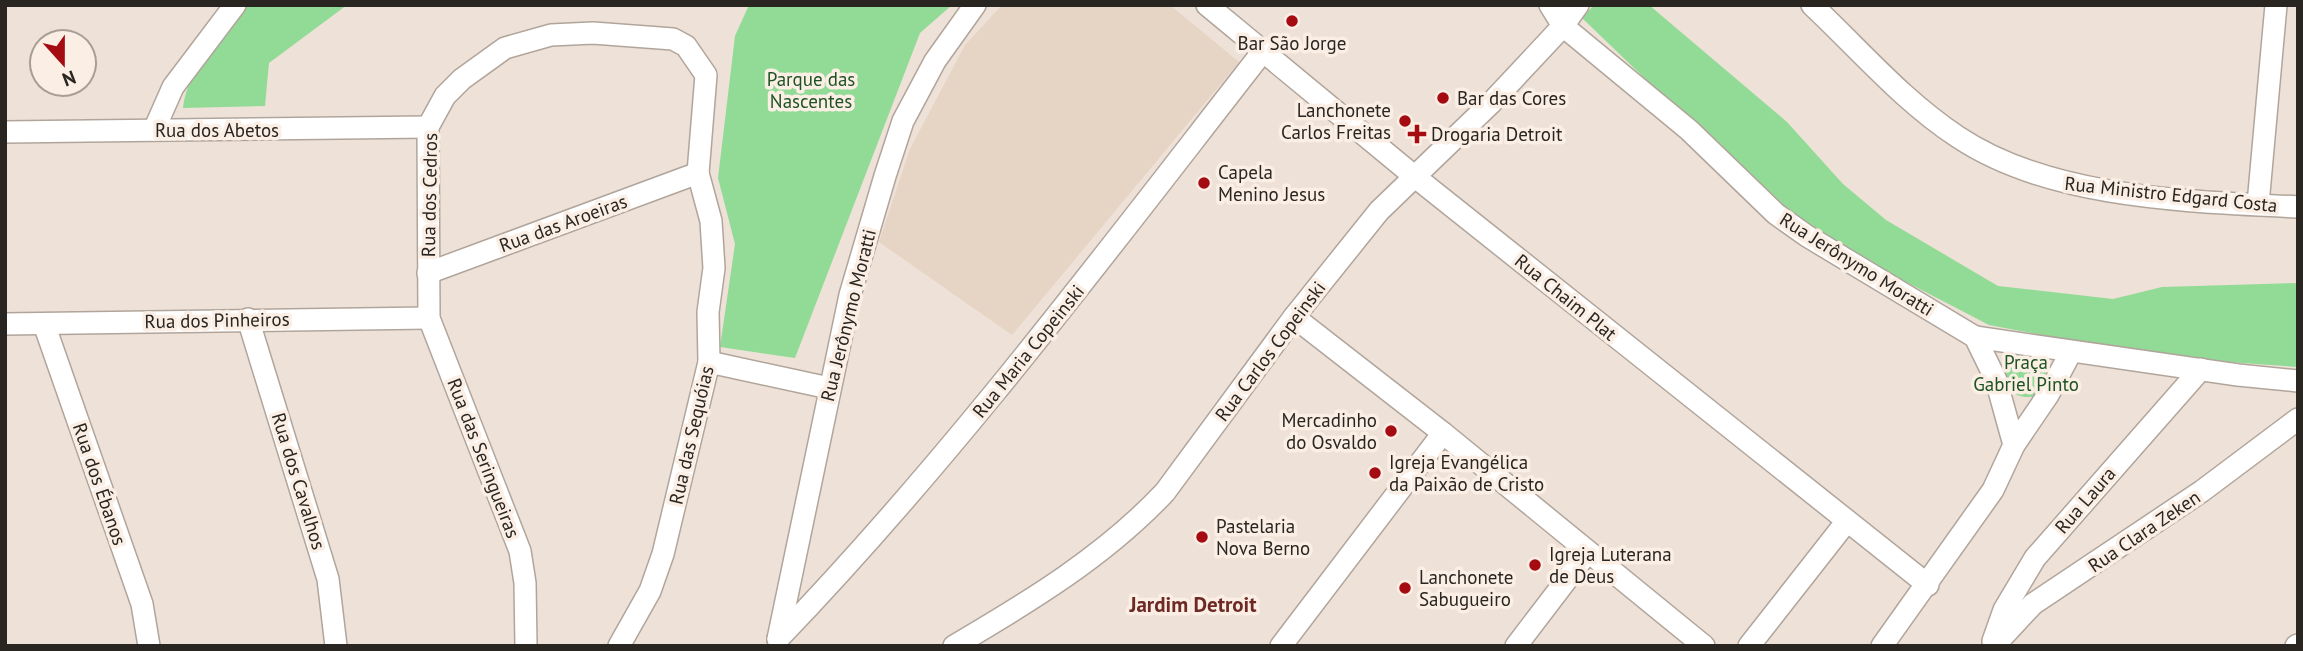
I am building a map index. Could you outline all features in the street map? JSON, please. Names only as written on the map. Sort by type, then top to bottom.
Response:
[{"type":"street","points":[[154,130],[173,87],[235,5]]},
{"type":"street","name":"Rua Jerônymo Moratti","points":[[777,642],[850,295],[903,121],[935,61],[975,5]]},
{"type":"street","name":"Rua Chaim Plat","points":[[1207,5],[1413,176],[1928,585]]},
{"type":"street","points":[[1550,5],[1563,26]]},
{"type":"street","name":"Rua Carlos Copeinski","points":[[954,646],[1072,572],[1123,535],[1143,515],[1165,492],[1294,317],[1379,211],[1491,103],[1563,26],[1578,5]]},
{"type":"street","name":"Rua Ministro Edgard Costa","points":[[1812,5],[1925,112],[1959,138],[2035,176],[2103,190],[2298,207]]},
{"type":"street","points":[[2258,204],[2276,5]]},
{"type":"street","name":"Rua Jerônymo Moratti","points":[[1563,26],[1689,130],[1776,214],[1807,236],[1975,337]]},
{"type":"street","name":"Rua dos Cedros","points":[[428,273],[428,127],[445,96],[462,79],[505,48],[551,35],[593,33],[673,39],[686,46],[705,75],[698,173]]},
{"type":"street","name":"Rua Maria Copeinski","points":[[777,642],[867,545],[980,411],[1264,50]]},
{"type":"street","name":"Rua dos Abetos","points":[[5,132],[428,127]]},
{"type":"street","name":"Rua das Aroeiras","points":[[428,273],[698,173]]},
{"type":"street","name":"Rua das Sequóias","points":[[619,646],[650,591],[663,554],[709,362],[708,312],[714,268],[711,221],[698,173]]},
{"type":"street","name":"Rua das Seringueiras","points":[[428,273],[429,318],[520,551],[525,583],[526,646]]},
{"type":"street","points":[[1294,317],[1443,433],[1704,646]]},
{"type":"street","name":"Rua dos Pinheiros","points":[[5,324],[429,318]]},
{"type":"street","name":"Rua dos Cavalhos","points":[[248,319],[328,579],[336,646]]},
{"type":"street","name":"Rua dos Ébanos","points":[[44,324],[142,604],[149,646]]},
{"type":"street","points":[[1975,337],[2071,352],[2298,380]]},
{"type":"street","points":[[1975,337],[1996,380],[2014,445]]},
{"type":"street","points":[[1882,646],[1928,585],[1993,490],[2014,445],[2048,395],[2071,352]]},
{"type":"street","points":[[709,362],[829,388]]},
{"type":"street","name":"Rua Laura","points":[[1993,646],[2004,610],[2035,558],[2201,369]]},
{"type":"street","name":"Rua Clara Zeken","points":[[1993,646],[2033,604],[2202,491],[2298,419]]},
{"type":"street","points":[[1281,646],[1443,433]]},
{"type":"street","points":[[1749,646],[1847,521]]},
{"type":"street","points":[[1516,646],[1587,553]]},
{"type":"shaded area","points":[[1002,5],[1170,5],[1239,62],[1012,335],[879,242],[910,149],[965,45]]},
{"type":"green space","points":[[247,5],[347,5],[269,63],[265,106],[183,108],[191,80],[199,66]]},
{"type":"green space","name":"Parque das Nascentes","points":[[749,5],[952,5],[920,33],[795,358],[720,347],[735,244],[718,178],[735,36]]},
{"type":"green space","points":[[1594,5],[1649,5],[1787,122],[1843,184],[1886,220],[1998,286],[2113,299],[2162,287],[2298,283],[2298,367],[2200,360],[1989,325],[1833,244],[1764,193],[1582,18]]},
{"type":"green space","name":"Praça Gabriel Pinto","points":[[2012,352],[2044,355],[2051,370],[2036,396],[2017,395],[2006,384],[2003,368]]},
{"type":"place","name":"Bar São Jorge","points":[[1292,21]]},
{"type":"place","name":"Bar das Cores","points":[[1443,98]]},
{"type":"place","name":"Lanchonete Carlos Freitas","points":[[1405,121]]},
{"type":"place","name":"Drogaria Detroit","points":[[1417,134]]},
{"type":"place","name":"Capela Menino Jesus","points":[[1204,183]]},
{"type":"place","name":"Mercadinho do Osvaldo","points":[[1391,431]]},
{"type":"place","name":"Igreja Evangélica da Paixão de Cristo","points":[[1375,473]]},
{"type":"place","name":"Pastelaria Nova Berno","points":[[1202,537]]},
{"type":"place","name":"Igreja Luterana de Deus","points":[[1535,565]]},
{"type":"place","name":"Lanchonete Sabugueiro","points":[[1405,588]]},
{"type":"district","name":"Jardim Detroit","points":[[1193,604]]}]
